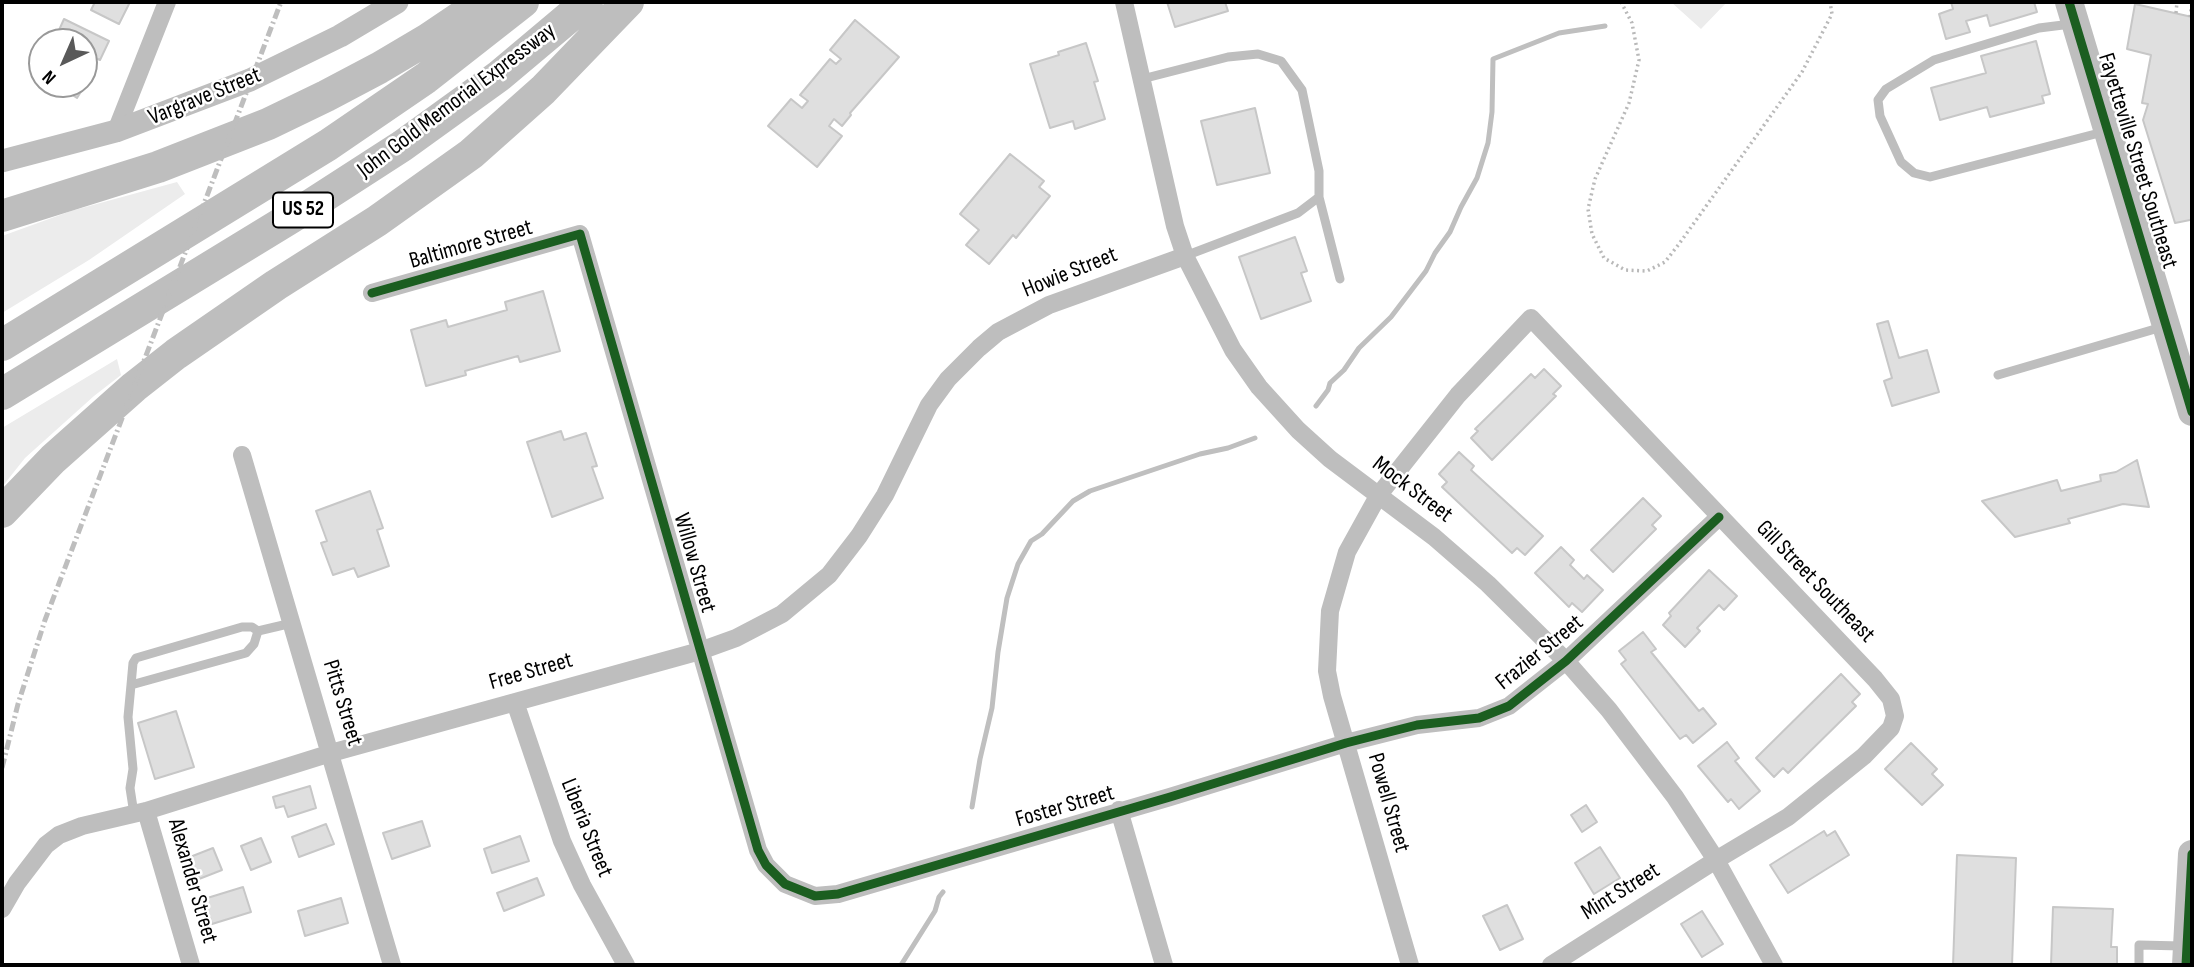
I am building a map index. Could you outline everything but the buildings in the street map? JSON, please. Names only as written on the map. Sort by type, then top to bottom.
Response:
[{"type":"highway","points":[[2,216],[158,167],[268,124],[379,68],[483,2]]},
{"type":"highway","name":"John Gold Memorial Expressway","points":[[2,345],[328,145],[426,78],[523,2]]},
{"type":"highway","name":"John Gold Memorial Expressway","points":[[2,394],[292,217],[402,146],[499,76],[587,2]]},
{"type":"highway","points":[[2,512],[53,458],[176,354],[276,285],[377,221],[471,154],[543,90],[628,2]]},
{"type":"main road","name":"Fayetteville Street Southeast","points":[[2073,13],[2191,403]]},
{"type":"main road","points":[[2187,956],[2192,854]]},
{"type":"street","points":[[116,131],[167,2]]},
{"type":"street","name":"Vargrave Street","points":[[2,161],[116,131],[250,80],[340,36],[397,2]]},
{"type":"street","name":"Mock Street","points":[[1124,2],[1175,226],[1185,256],[1233,350],[1259,387],[1298,430],[1378,496],[1434,537],[1488,584],[1566,661],[1649,761],[1716,860],[1774,965]]},
{"type":"street","name":"Baltimore Street","points":[[372,293],[580,233]]},
{"type":"street","name":"Willow Street","points":[[580,233],[758,850],[776,876],[794,888]]},
{"type":"street","name":"Howie Street","points":[[979,348],[998,332],[1049,305],[1185,256]]},
{"type":"street","name":"Powell Street","points":[[1410,965],[1332,696],[1327,671],[1330,611],[1347,552],[1378,496],[1458,395],[1531,318]]},
{"type":"street","name":"Gill Street Southeast","points":[[1531,318],[1875,679],[1891,699],[1895,716],[1884,737],[1839,778],[1788,817],[1716,860]]},
{"type":"street","name":"Free Street","points":[[2,909],[17,883],[46,845],[60,835],[82,826],[140,812],[331,753],[700,651],[736,638],[782,614],[829,575],[859,536],[885,495],[929,405],[948,379],[979,348]]},
{"type":"street","name":"Pitts Street","points":[[242,455],[392,965]]},
{"type":"street","name":"Frazier Street","points":[[1346,743],[1417,725],[1479,718],[1509,706],[1566,661],[1719,517]]},
{"type":"street","name":"Liberia Street","points":[[516,702],[562,841],[582,885],[626,965]]},
{"type":"street","name":"Foster Street","points":[[794,888],[815,896],[838,894],[1346,743]]},
{"type":"street","points":[[1119,810],[1164,965]]},
{"type":"street","name":"Alexander Street","points":[[140,812],[191,965]]},
{"type":"street","name":"Mint Street","points":[[1550,965],[1716,860]]},
{"type":"lane","points":[[2073,13],[2039,29],[1934,60],[1885,89],[1878,100],[1880,116],[1901,162],[1914,173],[1930,177],[2108,131]]},
{"type":"lane","points":[[1142,79],[1228,57],[1258,54],[1281,61],[1302,90],[1319,171],[1319,197],[1340,279]]},
{"type":"lane","points":[[1185,256],[1298,213],[1319,197]]},
{"type":"lane","points":[[1998,374],[2167,326]]},
{"type":"lane","points":[[140,812],[130,788],[133,769],[128,717],[133,663],[136,658],[242,627],[252,627],[258,631],[292,623]]},
{"type":"lane","points":[[131,685],[246,653],[254,644],[258,631]]},
{"type":"lane","points":[[2139,965],[2139,945],[2187,956]]},
{"type":"path","points":[[1621,2],[1632,23],[1639,60],[1629,103],[1595,178],[1588,209],[1592,234],[1604,258],[1625,270],[1647,271],[1665,262],[1802,72],[1832,14],[1830,2]]},
{"type":"path","points":[[2176,13],[2177,2]]},
{"type":"path","points":[[2187,2],[2192,3],[2190,17]]},
{"type":"shaded area","points":[[1671,2],[1727,2],[1701,29]]},
{"type":"shaded area","points":[[177,182],[185,194],[89,260],[2,313],[2,236],[71,211]]},
{"type":"shaded area","points":[[117,359],[121,375],[25,458],[2,487],[2,428]]},
{"type":"waterway","points":[[1316,406],[1330,383],[1344,370],[1359,348],[1391,317],[1426,271],[1450,232],[1477,178],[1488,143],[1492,112],[1493,59],[1559,33],[1605,26]]},
{"type":"waterway","points":[[972,807],[992,708],[1007,598],[1018,564],[1031,541],[1042,534],[1073,501],[1090,491],[1255,438]]},
{"type":"waterway","points":[[901,965],[935,911],[943,892]]},
{"type":"railway","points":[[2,768],[18,704],[45,620],[281,2]]},
{"type":"cycle path","points":[[2069,2],[2192,412]]},
{"type":"cycle path","points":[[372,293],[580,234],[758,850],[766,865],[785,884],[815,896],[838,894],[1346,743],[1417,725],[1479,718],[1509,706],[1566,661],[1719,517]]},
{"type":"cycle path","points":[[2186,965],[2192,854]]}]
